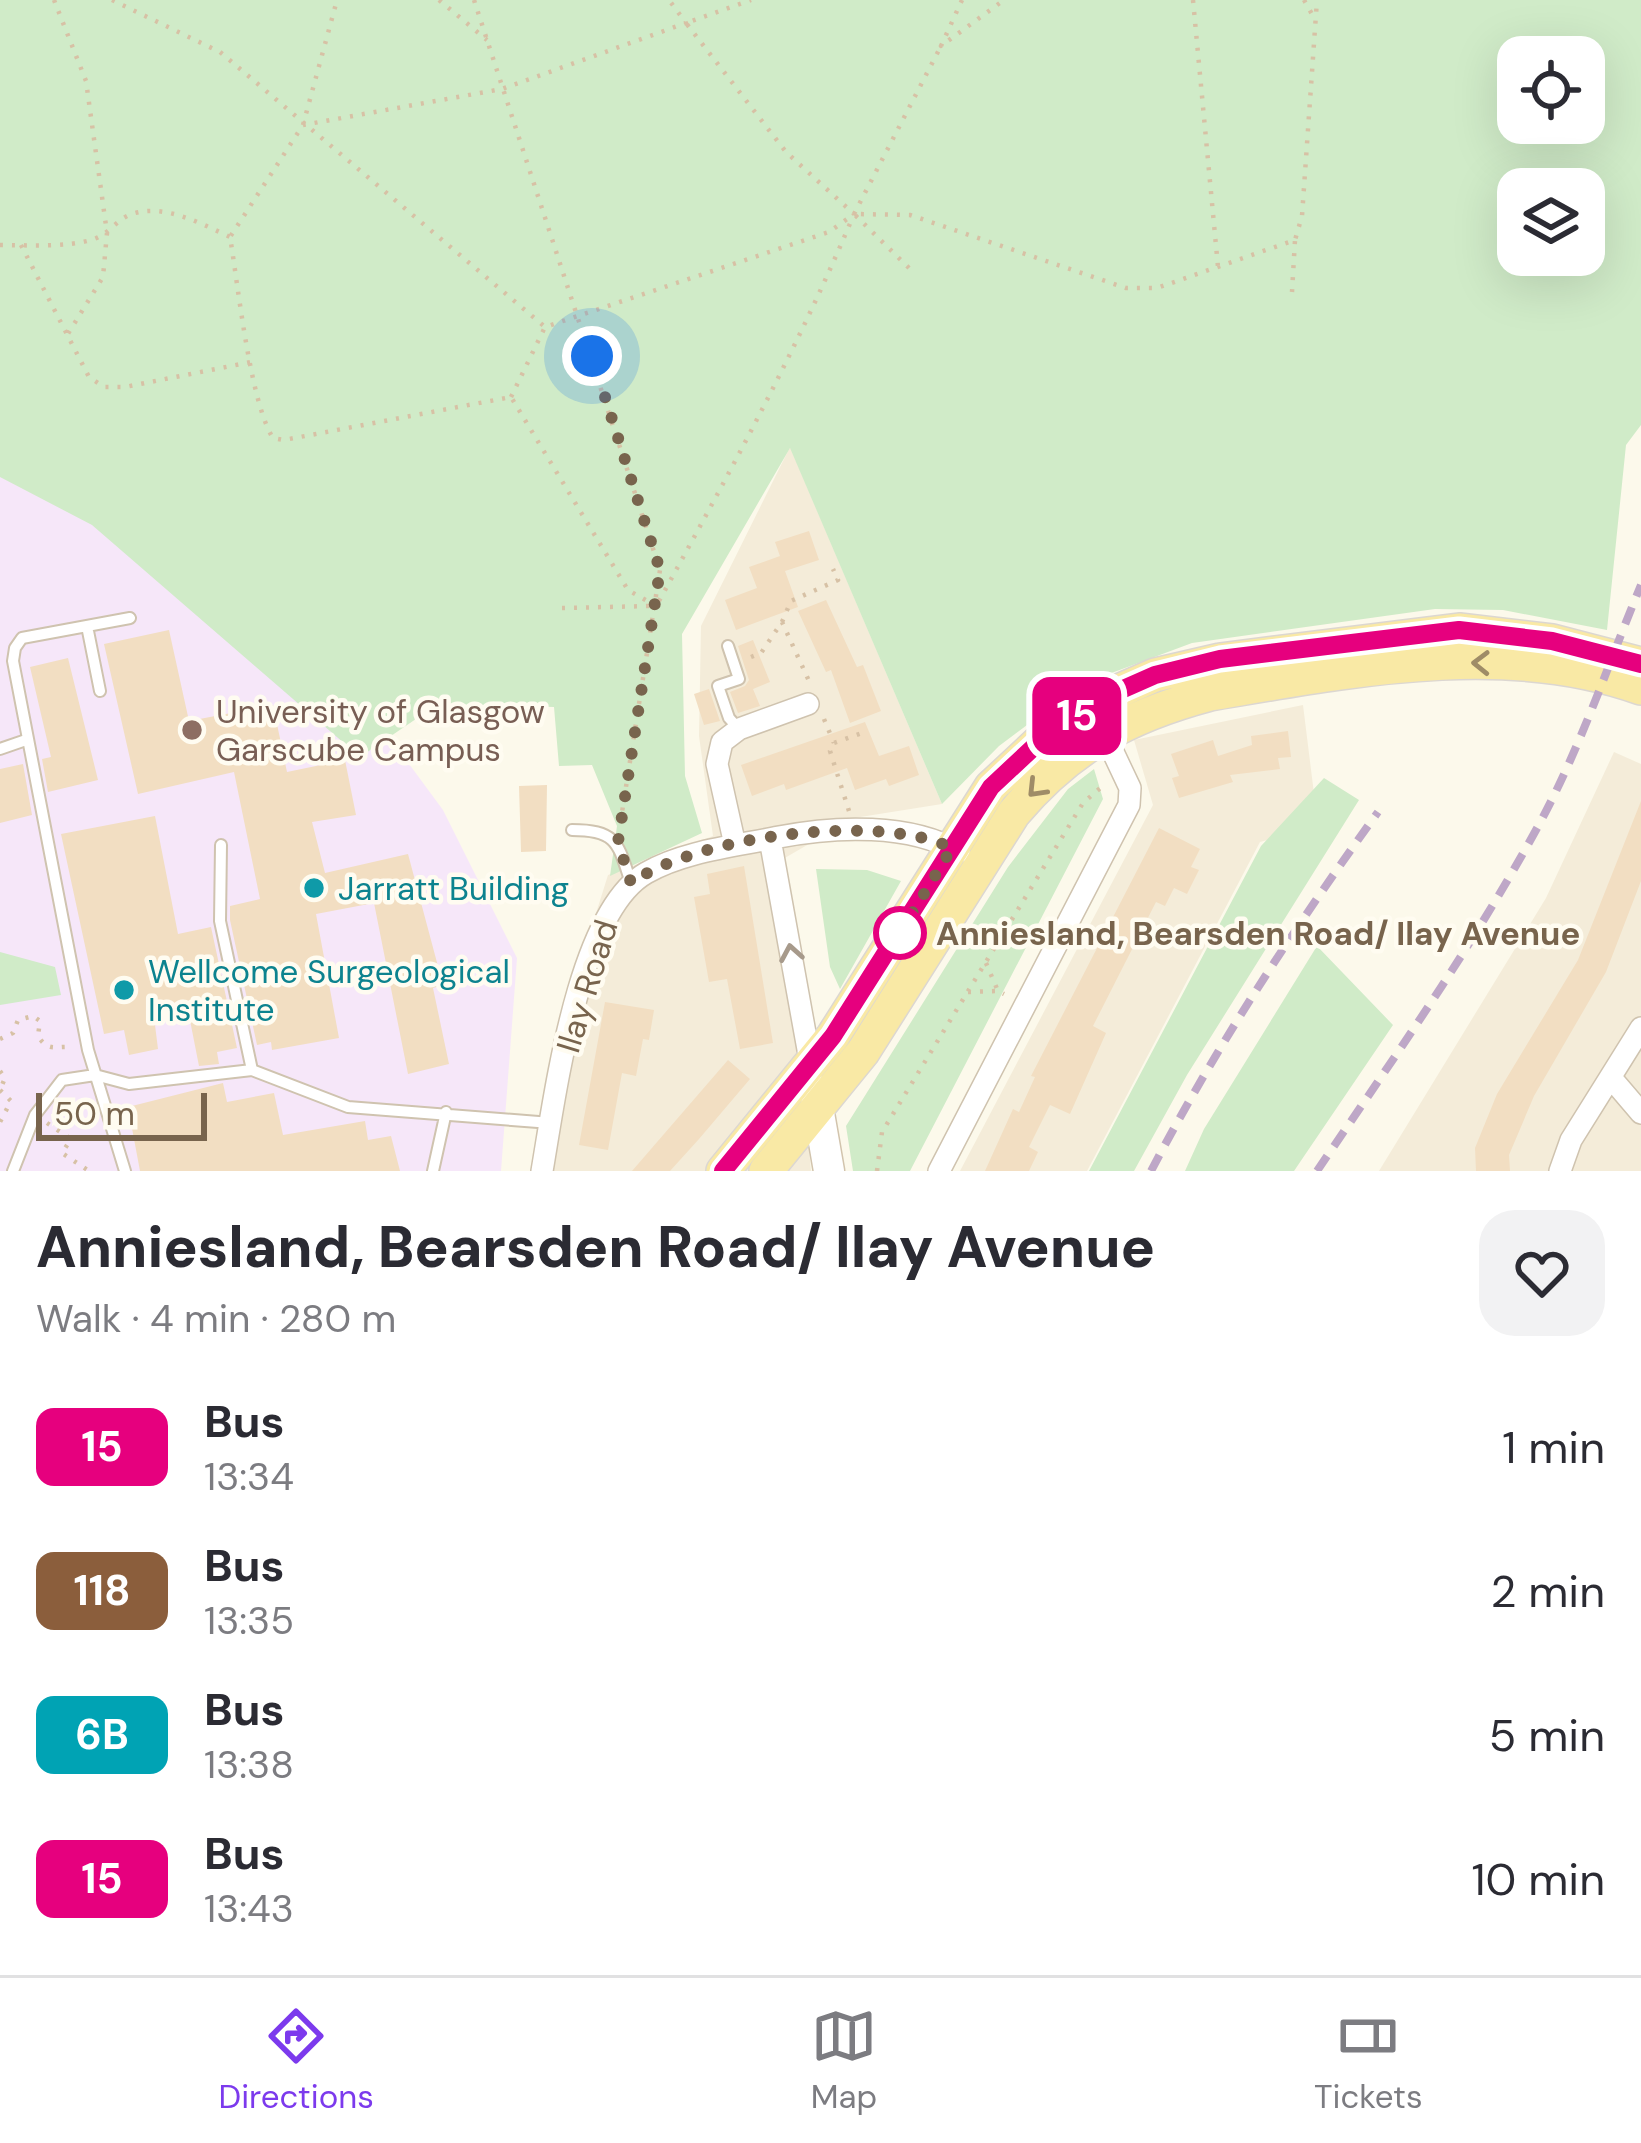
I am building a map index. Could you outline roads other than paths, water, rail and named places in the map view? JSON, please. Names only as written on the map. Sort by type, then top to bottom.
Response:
[{"type":"main road","points":[[723,1171],[811,1066],[965,856],[1037,785],[1104,733],[1171,705],[1411,651],[1459,630],[1552,641],[1641,664]]},
{"type":"main road","points":[[766,1171],[819,1110],[893,1008],[965,856],[991,787],[1051,731],[1121,690],[1189,665],[1411,651],[1597,676],[1641,688]]},
{"type":"street","points":[[734,845],[717,764],[722,742],[812,696]]},
{"type":"street","points":[[939,1171],[1129,805],[1128,781],[1104,733]]},
{"type":"street","name":"Ilay Road","points":[[542,1171],[590,953],[610,906],[631,883],[660,866],[734,845],[816,830],[927,836],[965,856]]},
{"type":"street","points":[[770,839],[829,1171]]},
{"type":"street","points":[[1560,1171],[1571,1140],[1641,1028]]},
{"type":"street","points":[[1612,1079],[1641,1113]]},
{"type":"lane","points":[[125,1171],[88,1050],[13,661],[14,648],[22,638],[130,618]]},
{"type":"lane","points":[[87,626],[100,692]]},
{"type":"lane","points":[[728,646],[739,679],[718,686],[729,718],[740,729]]},
{"type":"lane","points":[[0,749],[26,740]]},
{"type":"lane","points":[[572,830],[598,830],[618,842],[631,883]]},
{"type":"lane","points":[[221,845],[220,921],[252,1070]]},
{"type":"lane","points":[[13,1171],[35,1115],[62,1080],[95,1075],[129,1084],[252,1070],[348,1107],[551,1123]]},
{"type":"lane","points":[[433,1171],[446,1112]]},
{"type":"railway","points":[[1317,1171],[1458,961],[1536,830],[1579,740],[1641,585]]},
{"type":"railway","points":[[1151,1171],[1258,987],[1378,812]]},
{"type":"place","name":"University of Glasgow Garscube Campus","points":[[192,730]]},
{"type":"place","name":"Jarratt Building","points":[[314,888]]},
{"type":"place","name":"Anniesland, Bearsden Road/ Ilay Avenue","points":[[900,933]]},
{"type":"place","name":"Wellcome Surgeological Institute","points":[[124,990]]}]
